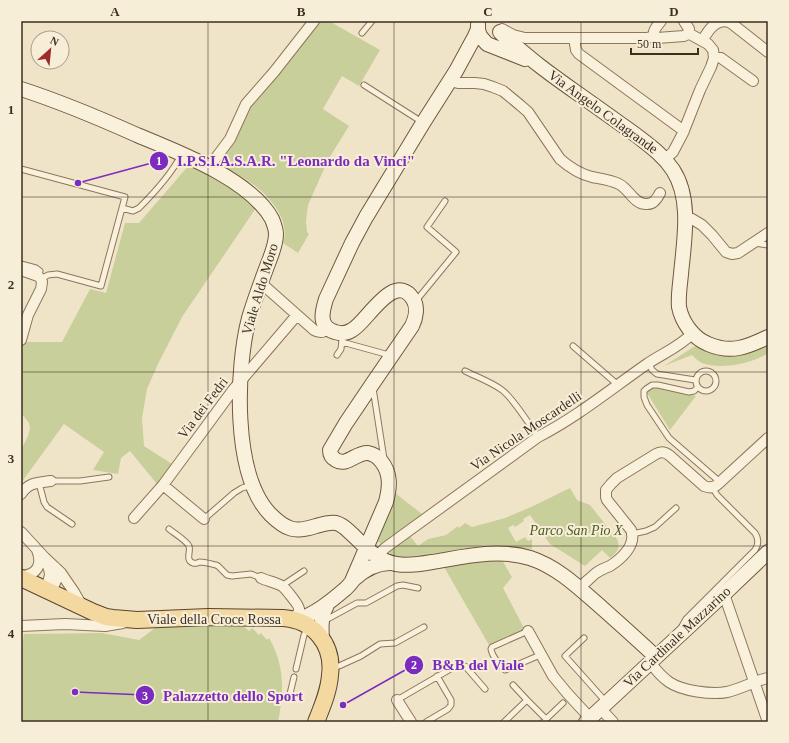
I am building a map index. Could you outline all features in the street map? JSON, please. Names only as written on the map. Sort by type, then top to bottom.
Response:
[{"type":"main road","name":"Viale della Croce Rossa","points":[[21,577],[47,591],[106,617],[130,620],[209,617],[279,618],[305,622]]},
{"type":"main road","points":[[305,622],[318,633],[322,639],[329,655],[331,668],[327,690],[316,722]]},
{"type":"street","points":[[209,167],[230,139],[247,102],[274,72],[314,21]]},
{"type":"street","points":[[654,36],[654,31],[661,21]]},
{"type":"street","points":[[684,21],[689,28],[688,33]]},
{"type":"street","points":[[703,40],[709,30],[716,24],[725,21],[731,23],[768,52]]},
{"type":"street","points":[[478,25],[482,39],[490,45]]},
{"type":"street","points":[[368,569],[388,497],[388,472],[379,459],[370,454],[366,453],[342,462],[335,460],[332,457],[330,449],[372,383],[414,323],[416,314],[414,301],[402,291],[388,294],[376,305],[358,326],[342,338],[328,329],[324,324],[322,316],[323,309],[359,229],[423,123],[458,69],[475,36],[478,25]]},
{"type":"street","points":[[499,26],[507,32],[521,38],[647,38],[654,36],[657,38],[684,36],[688,33]]},
{"type":"street","points":[[458,69],[480,49],[495,42],[498,37],[499,26]]},
{"type":"street","name":"Via Angelo Colagrande","points":[[499,26],[505,37],[540,66],[652,148],[665,160],[675,174],[684,199],[685,218],[679,301],[682,317],[693,333],[704,343],[729,349],[750,345],[768,337]]},
{"type":"street","points":[[665,160],[674,149],[684,131],[714,56],[712,47],[703,40],[688,33]]},
{"type":"street","points":[[574,38],[576,50],[579,54],[684,131]]},
{"type":"street","name":"Via Angelo Colagrande","points":[[490,45],[540,66]]},
{"type":"street","points":[[714,56],[721,58],[753,81]]},
{"type":"street","points":[[450,81],[488,85],[507,95],[531,116],[560,159],[577,171],[619,184],[636,200],[644,204],[653,202],[660,194]]},
{"type":"street","name":"Viale Aldo Moro","points":[[21,89],[87,113],[209,167],[246,191],[267,212],[274,224],[276,233],[274,245],[248,322],[243,350],[240,382],[241,430],[244,455],[252,485],[258,498],[266,509],[276,520],[285,526],[302,530],[327,523],[338,524],[372,552]]},
{"type":"street","points":[[685,218],[692,219],[702,225],[726,252],[730,254],[736,254],[768,233]]},
{"type":"street","points":[[21,270],[40,277],[42,282],[42,286],[28,315],[21,340]]},
{"type":"street","points":[[261,283],[316,331],[324,332],[328,329]]},
{"type":"street","name":"Via dei Fedri","points":[[134,518],[164,485],[240,382],[297,315]]},
{"type":"street","name":"Via Nicola Moscardelli","points":[[372,552],[382,550],[391,544],[538,437],[555,428],[649,363],[673,349],[693,333]]},
{"type":"street","points":[[579,588],[589,578],[612,564],[623,555],[631,544],[633,537],[632,534],[609,504],[606,497],[606,490],[617,478],[656,454],[663,452],[669,455],[704,486],[709,488],[716,485],[768,438]]},
{"type":"street","points":[[21,494],[29,485],[50,481]]},
{"type":"street","points":[[164,485],[204,518]]},
{"type":"street","points":[[21,532],[55,567],[94,617],[91,623],[80,625]]},
{"type":"street","points":[[21,577],[34,572],[37,568],[40,559],[37,550]]},
{"type":"street","points":[[372,552],[383,560],[400,565],[492,554],[531,558],[564,576],[579,588],[653,659],[658,672],[669,682],[690,690],[707,693],[723,693],[768,678]]},
{"type":"street","points":[[352,581],[372,552]]},
{"type":"street","name":"Via Cardinale Mazzarino","points":[[588,720],[768,552]]},
{"type":"street","points":[[45,558],[50,574],[47,591]]},
{"type":"street","points":[[305,622],[309,616],[345,589],[358,575],[378,564],[390,563]]},
{"type":"street","points":[[47,591],[53,587],[56,581],[57,574],[55,567]]},
{"type":"street","points":[[261,578],[282,587],[299,608],[298,613],[305,622]]},
{"type":"street","points":[[724,594],[768,722]]},
{"type":"street","points":[[305,622],[323,612],[328,603]]},
{"type":"street","points":[[65,624],[81,620],[88,610]]},
{"type":"street","points":[[21,626],[65,624],[110,626],[130,620]]},
{"type":"street","points":[[528,631],[540,655],[557,681],[588,720]]},
{"type":"street","points":[[397,700],[411,722]]},
{"type":"street","points":[[603,705],[613,722]]},
{"type":"lane","points":[[362,33],[372,21]]},
{"type":"lane","points":[[364,85],[423,123]]},
{"type":"lane","points":[[122,208],[137,210],[164,180],[176,164],[181,154]]},
{"type":"lane","points":[[21,169],[125,197],[101,286],[57,274],[40,277],[40,271],[37,268],[21,264]]},
{"type":"lane","points":[[414,301],[420,296],[456,252],[427,228],[445,201]]},
{"type":"lane","points":[[753,243],[768,245]]},
{"type":"lane","points":[[337,355],[341,350],[342,338],[391,356]]},
{"type":"lane","points":[[573,346],[618,385]]},
{"type":"lane","points":[[649,363],[652,370],[659,375],[695,380]]},
{"type":"lane","points":[[465,371],[503,391],[512,400],[538,437]]},
{"type":"lane","points":[[706,371],[714,375],[716,379],[715,386],[710,391],[703,391],[697,388],[695,380],[699,373],[706,371]]},
{"type":"lane","points":[[372,383],[385,466]]},
{"type":"lane","points":[[685,631],[682,626],[686,619],[755,550],[758,544],[755,533],[717,495],[716,485],[669,438],[647,405],[644,397],[644,392],[646,389],[652,385],[689,392],[694,391],[697,388]]},
{"type":"lane","points":[[50,481],[80,481],[109,477]]},
{"type":"lane","points":[[39,482],[44,502],[47,507],[72,524]]},
{"type":"lane","points":[[204,518],[234,493],[242,488],[252,485]]},
{"type":"lane","points":[[632,534],[646,531],[655,527],[676,508]]},
{"type":"lane","points":[[169,529],[188,545],[188,557],[190,561],[195,564],[204,563],[218,566],[227,575],[232,576],[251,574],[261,578]]},
{"type":"lane","points":[[282,587],[304,571]]},
{"type":"lane","points":[[296,669],[304,635],[305,622],[357,604],[366,603],[397,586],[403,585],[418,588]]},
{"type":"lane","points":[[331,668],[361,656],[380,644],[394,643],[424,628]]},
{"type":"lane","points":[[528,631],[493,646],[491,651],[506,670],[540,655]]},
{"type":"lane","points":[[584,638],[565,656],[603,705]]},
{"type":"lane","points":[[397,700],[437,676],[461,664],[465,666],[485,689]]},
{"type":"lane","points":[[426,722],[448,709],[451,705],[451,700],[437,676]]},
{"type":"lane","points":[[289,698],[294,677]]},
{"type":"lane","points":[[513,685],[545,720],[563,703]]},
{"type":"lane","points":[[504,722],[528,700]]},
{"type":"green space","points":[[317,21],[329,21],[380,50],[359,86],[342,76],[323,109],[349,126],[328,160],[308,205],[306,221],[307,232],[309,234],[298,253],[283,243],[285,235],[282,218],[278,210],[266,196],[250,182],[219,164],[236,139],[248,109]]},
{"type":"green space","points":[[189,165],[224,184],[256,208],[182,317],[147,389],[142,418],[144,446],[172,464],[157,484],[130,451],[121,458],[118,474],[93,470],[104,452],[64,424],[21,483],[21,450],[30,428],[29,423],[21,413],[21,352],[24,342],[62,342],[90,289],[106,293],[125,223],[139,223]]},
{"type":"green space","points":[[768,344],[768,353],[762,357],[736,365],[709,365],[701,362],[692,355],[664,366],[695,346],[722,355],[734,356]]},
{"type":"green space","points":[[656,385],[696,396],[670,430],[647,393],[647,391]]},
{"type":"green space","name":"Parco San Pio X","points":[[570,488],[577,500],[590,505],[617,539],[619,545],[618,550],[610,558],[602,550],[585,566],[550,544],[530,515],[523,519],[524,521],[515,527],[513,525],[508,528],[516,542],[525,537],[528,541],[532,539],[532,549],[486,545],[398,558],[392,556],[388,550],[409,535],[418,546],[428,539],[446,535],[458,526],[459,528],[465,523],[472,527],[505,518]]},
{"type":"green space","points":[[395,493],[422,514],[381,544],[373,538]]},
{"type":"green space","points":[[484,560],[502,560],[512,577],[503,588],[525,630],[489,645],[444,567]]},
{"type":"green space","points":[[159,625],[242,625],[249,631],[252,628],[259,635],[261,633],[267,640],[269,638],[278,658],[282,679],[278,722],[21,722],[21,653],[24,634],[102,633],[139,640]]},
{"type":"place","name":"I.P.S.I.A.S.A.R. \"Leonardo da Vinci\"","points":[[78,183]]},
{"type":"place","name":"Palazzetto dello Sport","points":[[75,692]]},
{"type":"place","name":"B&B del Viale","points":[[343,705]]}]
